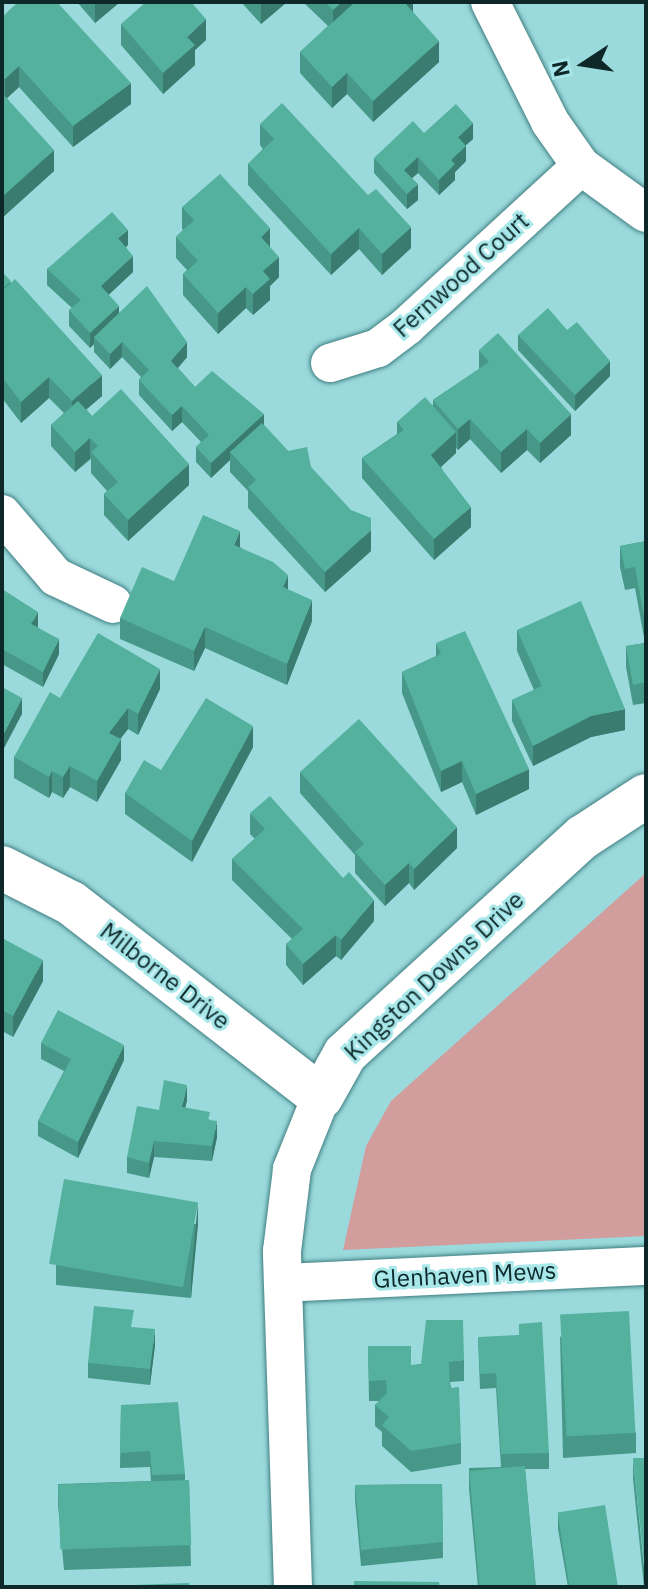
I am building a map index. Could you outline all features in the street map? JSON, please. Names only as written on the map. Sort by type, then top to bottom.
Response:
[{"type":"street","points":[[490,2],[550,122],[581,166],[646,213]]},
{"type":"street","name":"Fernwood Court","points":[[330,363],[378,348],[407,326],[581,166]]},
{"type":"street","points":[[2,514],[56,577],[113,604]]},
{"type":"street","name":"Kingston Downs Drive","points":[[293,1587],[283,1283],[292,1169],[321,1097],[345,1054],[583,837],[646,796]]},
{"type":"street","name":"Milborne Drive","points":[[2,868],[71,903],[321,1097]]},
{"type":"street","name":"Glenhaven Mews","points":[[283,1283],[646,1266]]},
{"type":"shaded area","points":[[646,873],[646,1236],[343,1250],[366,1146],[391,1101]]},
{"type":"building","points":[[18,2],[57,2],[131,83],[73,126],[19,66],[5,79],[2,75],[2,17]]},
{"type":"building","points":[[146,2],[191,2],[206,19],[187,37],[195,45],[163,73],[121,24]]},
{"type":"building","points":[[325,2],[342,2],[333,10]]},
{"type":"building","points":[[355,2],[404,2],[439,41],[373,101],[347,73],[332,87],[300,52]]},
{"type":"building","points":[[2,93],[54,150],[2,197]]},
{"type":"building","points":[[282,103],[368,195],[376,189],[411,227],[382,254],[359,228],[331,254],[248,164],[274,139],[260,124]]},
{"type":"building","points":[[456,104],[473,123],[458,137],[466,146],[451,160],[455,164],[439,180],[418,157],[404,170],[418,184],[407,194],[374,158],[413,121],[424,133]]},
{"type":"building","points":[[220,174],[270,228],[261,237],[279,257],[263,271],[270,279],[253,294],[246,287],[218,313],[183,274],[198,261],[176,237],[194,220],[182,207]]},
{"type":"building","points":[[112,212],[128,230],[118,238],[133,256],[101,286],[119,306],[90,333],[69,310],[81,300],[47,269]]},
{"type":"building","points":[[2,272],[11,281],[2,289]]},
{"type":"building","points":[[15,279],[102,375],[72,401],[49,377],[21,402],[2,377],[2,291]]},
{"type":"building","points":[[147,286],[187,342],[171,361],[195,387],[212,371],[264,414],[211,463],[196,447],[209,435],[182,406],[172,415],[139,380],[149,370],[122,342],[110,354],[94,337]]},
{"type":"building","points":[[548,308],[567,330],[577,322],[610,361],[575,395],[518,335]]},
{"type":"building","points":[[498,333],[571,414],[540,443],[527,429],[501,452],[470,419],[458,429],[433,400],[489,362],[479,350]]},
{"type":"building","points":[[121,389],[189,464],[128,520],[104,494],[118,482],[91,452],[98,446],[90,438],[75,452],[51,425],[78,401],[92,416]]},
{"type":"building","points":[[425,397],[456,432],[431,455],[471,507],[434,539],[362,458],[404,430],[397,422]]},
{"type":"building","points":[[262,423],[288,451],[307,447],[311,467],[351,510],[371,518],[371,530],[325,572],[248,487],[256,480],[230,452]]},
{"type":"building","points":[[203,515],[240,531],[234,545],[273,562],[288,575],[283,587],[312,600],[287,664],[205,627],[194,651],[120,618],[142,567],[174,581]]},
{"type":"building","points":[[646,541],[646,627],[635,567],[625,569],[620,546]]},
{"type":"building","points":[[2,589],[38,612],[31,624],[59,639],[43,672],[2,649]]},
{"type":"building","points":[[581,601],[625,709],[591,716],[533,746],[512,700],[542,686],[517,630]]},
{"type":"building","points":[[465,631],[529,769],[476,794],[462,761],[441,771],[402,672],[441,654],[436,643]]},
{"type":"building","points":[[98,633],[160,669],[138,714],[128,708],[109,733],[121,739],[97,781],[70,766],[63,777],[52,771],[49,777],[14,757],[50,692],[60,698]]},
{"type":"building","points":[[646,643],[646,682],[633,685],[626,646]]},
{"type":"building","points":[[2,687],[22,698],[2,737]]},
{"type":"building","points":[[206,698],[253,726],[192,841],[125,793],[144,760],[161,770]]},
{"type":"building","points":[[359,719],[457,827],[414,869],[409,863],[385,885],[355,852],[364,844],[300,772]]},
{"type":"building","points":[[270,796],[343,878],[349,872],[374,900],[341,940],[336,935],[303,964],[286,944],[303,929],[232,859],[265,829],[250,813]]},
{"type":"building","points":[[2,938],[43,960],[13,1016],[2,1010]]},
{"type":"building","points":[[58,1010],[124,1045],[78,1142],[38,1121],[71,1059],[41,1043]]},
{"type":"building","points":[[164,1080],[187,1085],[182,1107],[210,1112],[208,1120],[217,1121],[212,1146],[154,1141],[149,1163],[127,1157],[137,1106],[159,1110]]},
{"type":"building","points":[[64,1179],[198,1203],[183,1287],[49,1264]]},
{"type":"building","points":[[94,1306],[134,1310],[131,1327],[155,1329],[150,1369],[88,1363]]},
{"type":"building","points":[[644,1310],[646,1310],[646,1364]]},
{"type":"building","points":[[629,1311],[635,1433],[566,1436],[560,1315]]},
{"type":"building","points":[[426,1320],[463,1320],[464,1360],[449,1362],[450,1388],[459,1387],[461,1443],[411,1451],[382,1425],[389,1417],[375,1405],[387,1393],[386,1380],[369,1381],[368,1346],[411,1346],[411,1365],[421,1365]]},
{"type":"building","points":[[542,1322],[549,1453],[501,1454],[496,1373],[480,1374],[478,1337],[519,1335],[519,1324]]},
{"type":"building","points":[[178,1402],[185,1474],[152,1475],[150,1451],[120,1453],[121,1405]]},
{"type":"building","points":[[633,1458],[646,1458],[646,1581]]},
{"type":"building","points":[[525,1466],[536,1587],[479,1587],[469,1471]]},
{"type":"building","points":[[189,1480],[191,1545],[60,1550],[58,1485]]},
{"type":"building","points":[[442,1484],[443,1542],[361,1550],[355,1485]]},
{"type":"building","points":[[605,1505],[618,1587],[569,1587],[558,1513]]},
{"type":"building","points":[[354,1581],[439,1582],[440,1587],[354,1587]]},
{"type":"building","points":[[189,1583],[189,1587],[79,1587]]}]
